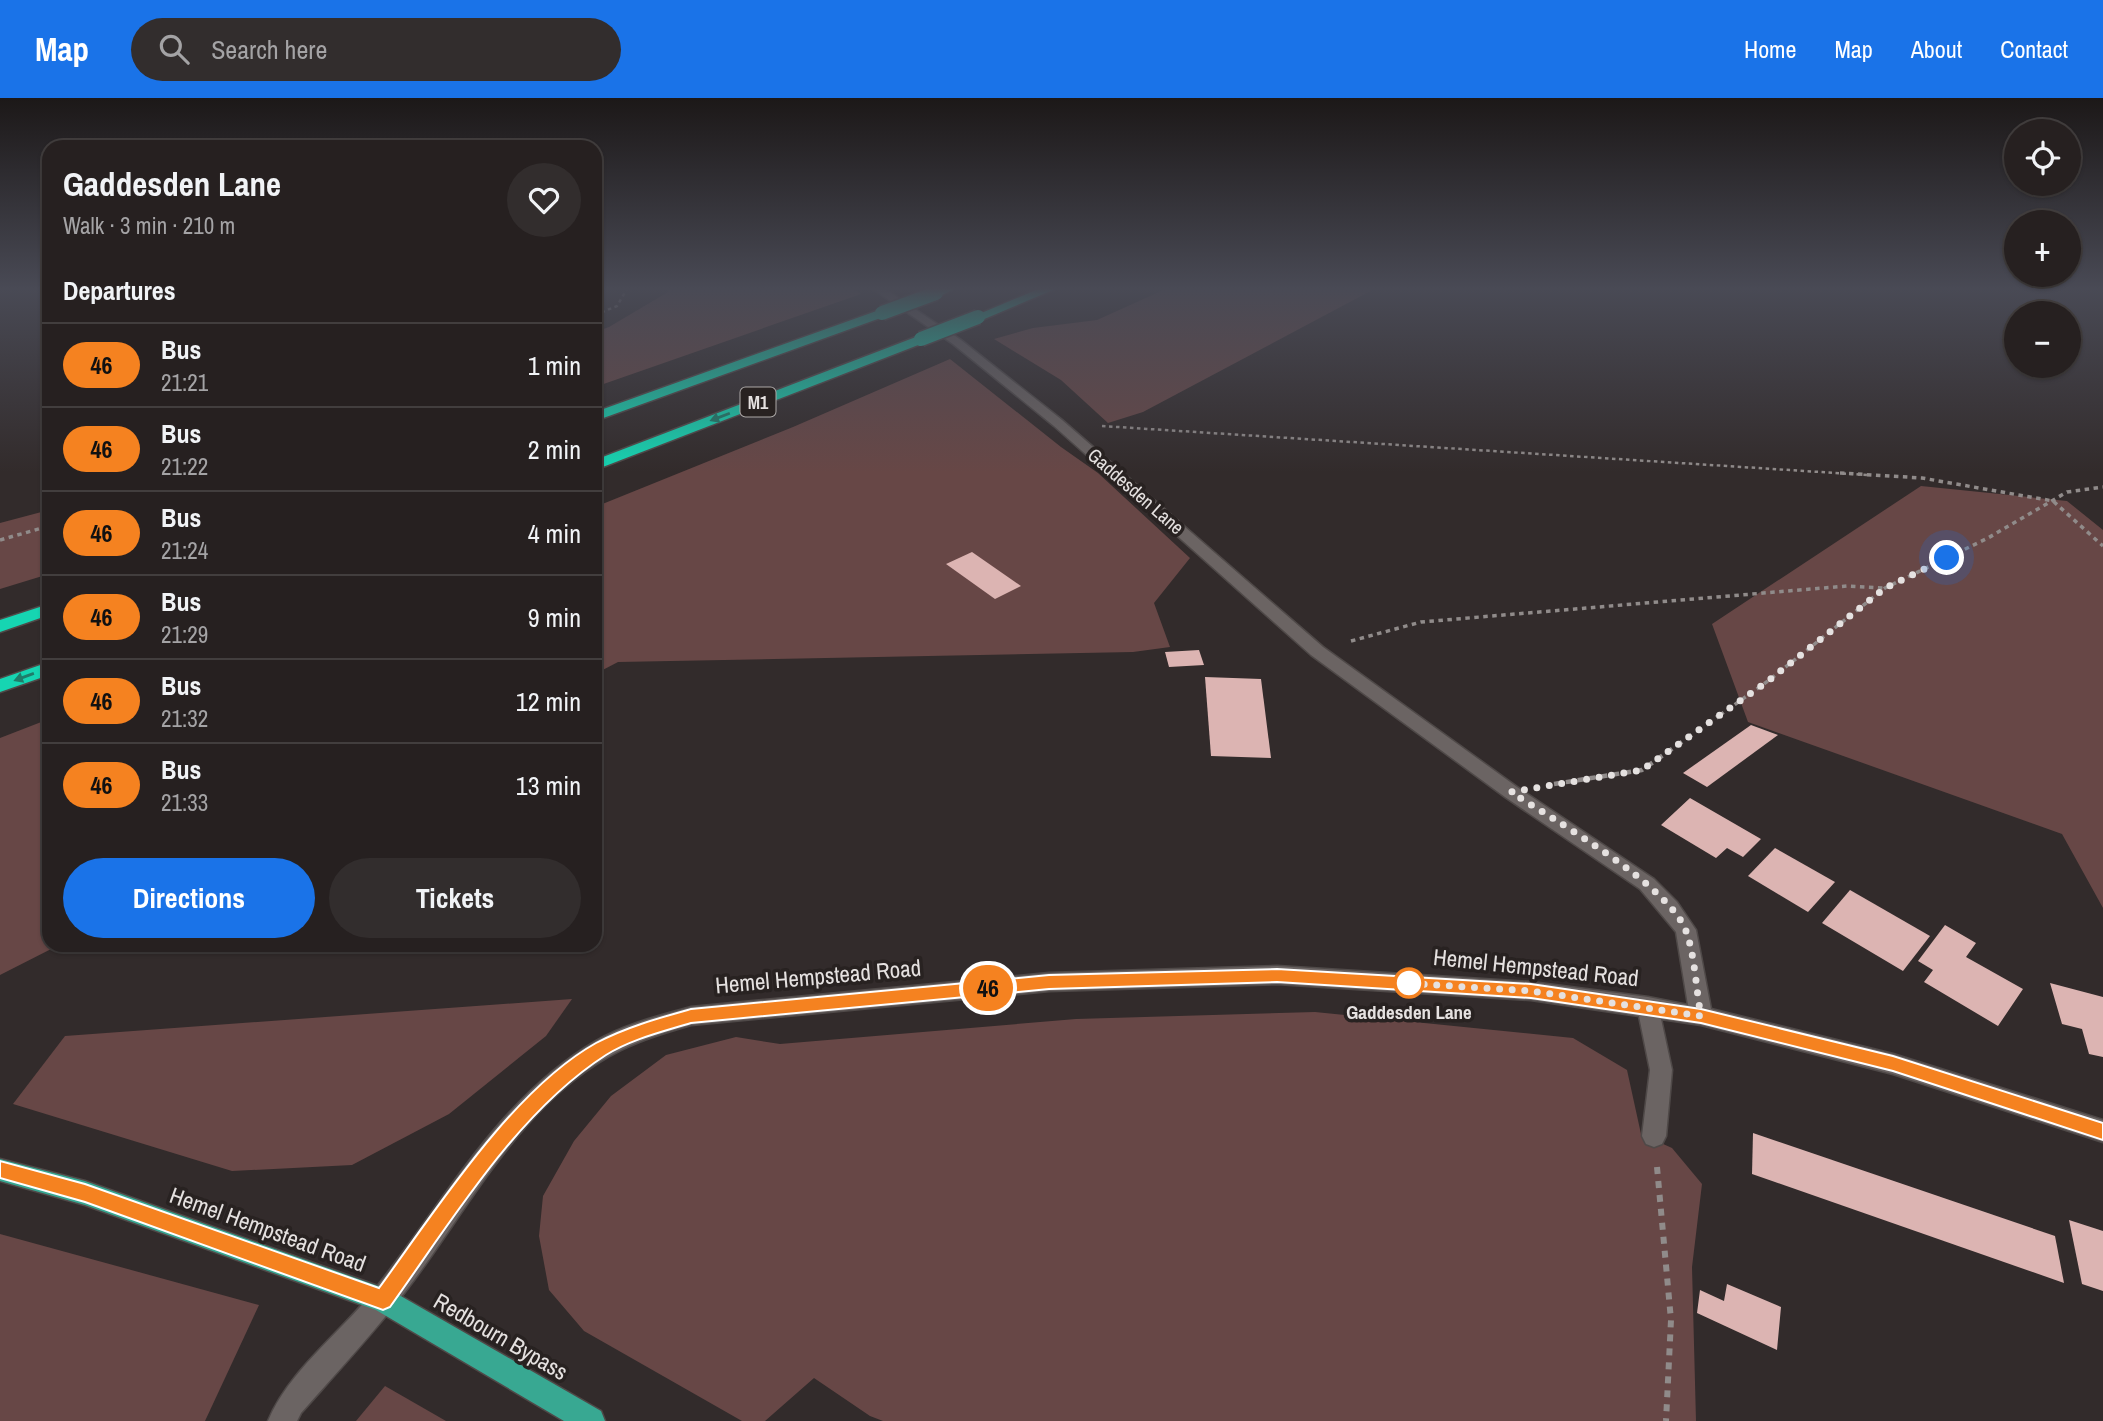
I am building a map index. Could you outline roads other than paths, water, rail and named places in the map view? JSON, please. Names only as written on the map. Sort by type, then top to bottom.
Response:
[{"type":"highway","name":"M1","points":[[602,414],[783,349]]},
{"type":"highway","name":"M1","points":[[602,462],[896,349]]},
{"type":"highway","points":[[0,626],[42,611]]},
{"type":"highway","points":[[0,686],[42,671]]},
{"type":"main road","name":"Hemel Hempstead Road","points":[[0,1170],[85,1193],[383,1300]]},
{"type":"main road","name":"Redbourn Bypass","points":[[383,1300],[591,1421]]},
{"type":"street","name":"Gaddesden Lane","points":[[965,349],[1058,423],[1317,651],[1511,792],[1621,864],[1670,908],[1686,930],[1701,1016]]},
{"type":"street","name":"Hemel Hempstead Road","points":[[383,1300],[461,1191],[532,1104],[571,1070],[602,1049],[640,1031],[691,1016],[1049,982],[1277,975],[1531,991],[1648,1006],[1701,1016],[1893,1064],[2103,1131]]},
{"type":"street","points":[[1648,1006],[1661,1070],[1654,1136]]},
{"type":"street","points":[[282,1421],[291,1403],[383,1300]]},
{"type":"place","name":"Gaddesden Lane","points":[[1409,983]]}]
